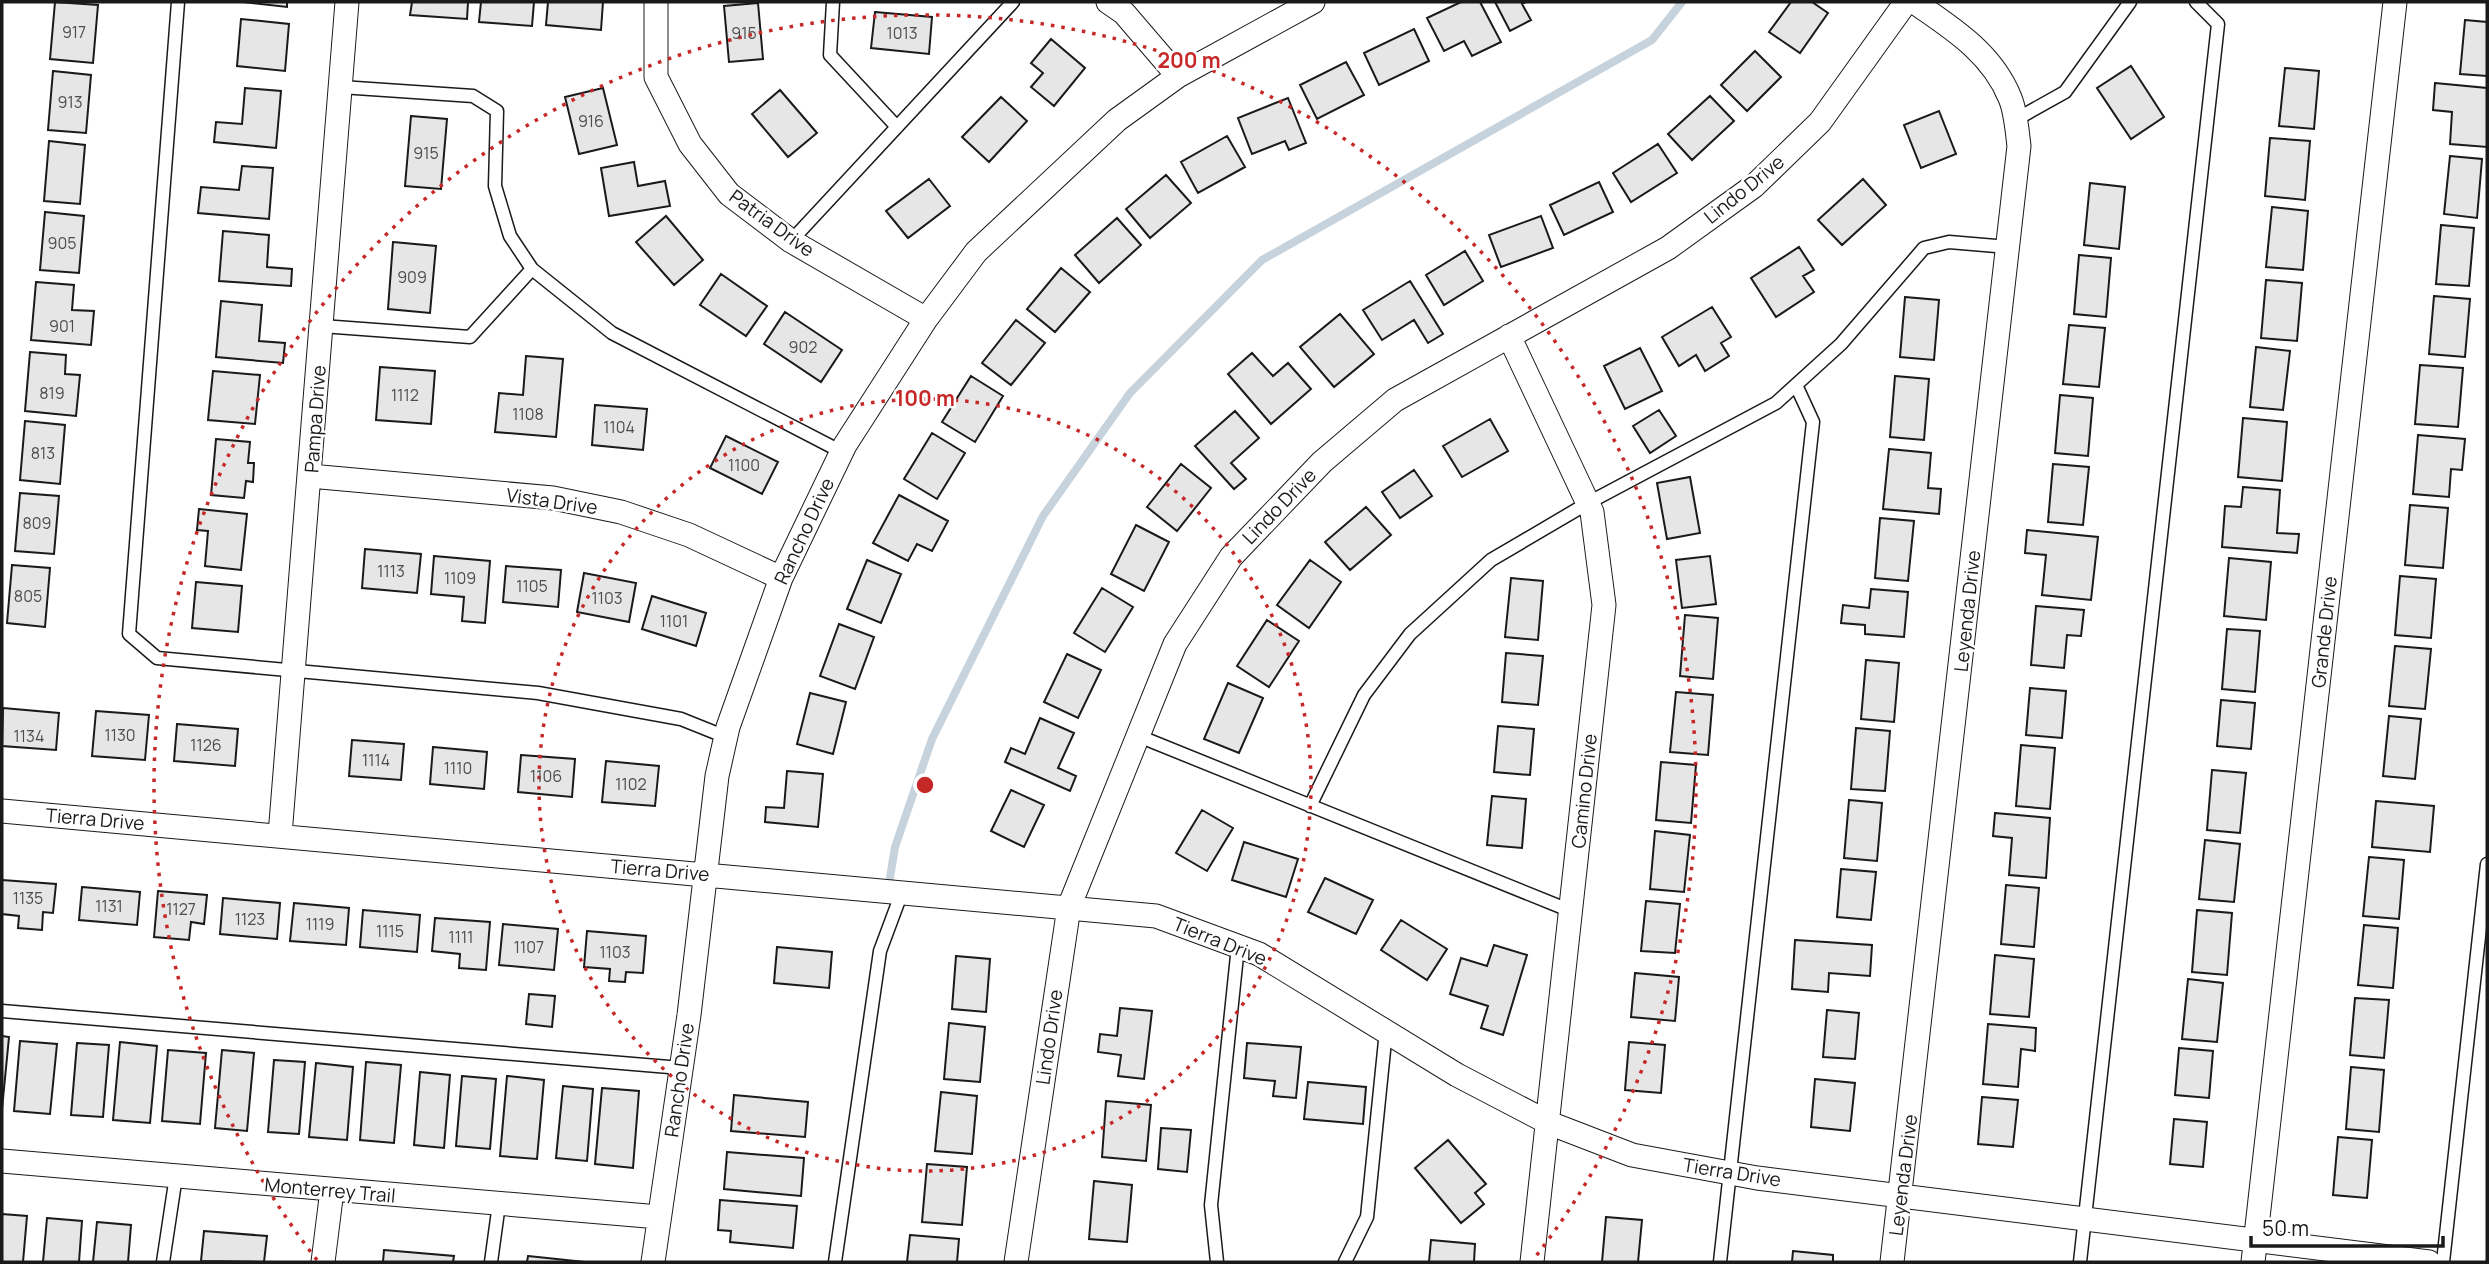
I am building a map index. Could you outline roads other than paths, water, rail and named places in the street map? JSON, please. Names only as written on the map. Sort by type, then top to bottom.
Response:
[{"type":"street","name":"Pampa Drive","points":[[279,835],[347,2]]},
{"type":"street","name":"Patria Drive","points":[[656,2],[656,77],[690,144],[729,194],[791,241],[926,319]]},
{"type":"street","points":[[1108,2],[1124,13],[1178,76]]},
{"type":"street","name":"Rancho Drive","points":[[653,1262],[681,1068],[717,776],[726,737],[780,579],[842,452],[926,319],[976,252],[1117,120],[1178,76],[1313,2]]},
{"type":"street","name":"Lindo Drive","points":[[1016,1262],[1069,907],[1175,643],[1231,557],[1322,462],[1395,400],[1668,248],[1754,186],[1820,122],[1906,2]]},
{"type":"street","name":"Leyenda Drive","points":[[1892,1262],[2019,146],[2011,99],[1993,67],[1968,40],[1914,2]]},
{"type":"street","name":"Grande Drive","points":[[2253,1262],[2395,2]]},
{"type":"street","name":"Camino Drive","points":[[1509,337],[1592,512],[1604,606],[1532,1262]]},
{"type":"street","name":"Vista Drive","points":[[310,475],[553,498],[621,512],[689,535],[780,579]]},
{"type":"street","name":"Tierra Drive","points":[[2,811],[1156,916],[1259,954],[1457,1075],[1549,1123],[1632,1155],[1731,1174],[2429,1262]]},
{"type":"street","name":"Monterrey Trail","points":[[2,1161],[659,1217]]},
{"type":"street","points":[[323,1262],[332,1190]]},
{"type":"lane","points":[[178,2],[129,634],[158,658],[538,693],[681,719],[726,737]]},
{"type":"lane","points":[[833,2],[830,55],[897,127]]},
{"type":"lane","points":[[791,241],[1013,2]]},
{"type":"lane","points":[[2015,120],[2066,92],[2130,2]]},
{"type":"lane","points":[[2080,1262],[2218,24],[2196,2]]},
{"type":"lane","points":[[341,88],[473,96],[497,111],[495,186],[510,236],[532,269],[612,333],[842,452]]},
{"type":"lane","points":[[1310,806],[1364,695],[1410,634],[1491,560],[1588,503],[1776,403],[1841,344],[1924,248],[1949,242],[2008,247]]},
{"type":"lane","points":[[322,326],[470,338],[532,269]]},
{"type":"lane","points":[[1720,1262],[1814,422],[1796,385]]},
{"type":"lane","points":[[1136,735],[1572,911]]},
{"type":"lane","points":[[2443,1262],[2487,864]]},
{"type":"lane","points":[[835,1262],[880,951],[902,892]]},
{"type":"lane","points":[[1217,1262],[1211,1205],[1238,946]]},
{"type":"lane","points":[[2,1012],[681,1068]]},
{"type":"lane","points":[[1345,1262],[1367,1217],[1386,1031]]},
{"type":"lane","points":[[163,1262],[176,1176]]},
{"type":"lane","points":[[491,1262],[499,1204]]},
{"type":"waterway","points":[[888,890],[895,847],[932,739],[1043,516],[1130,393],[1262,260],[1652,40],[1682,2]]}]
